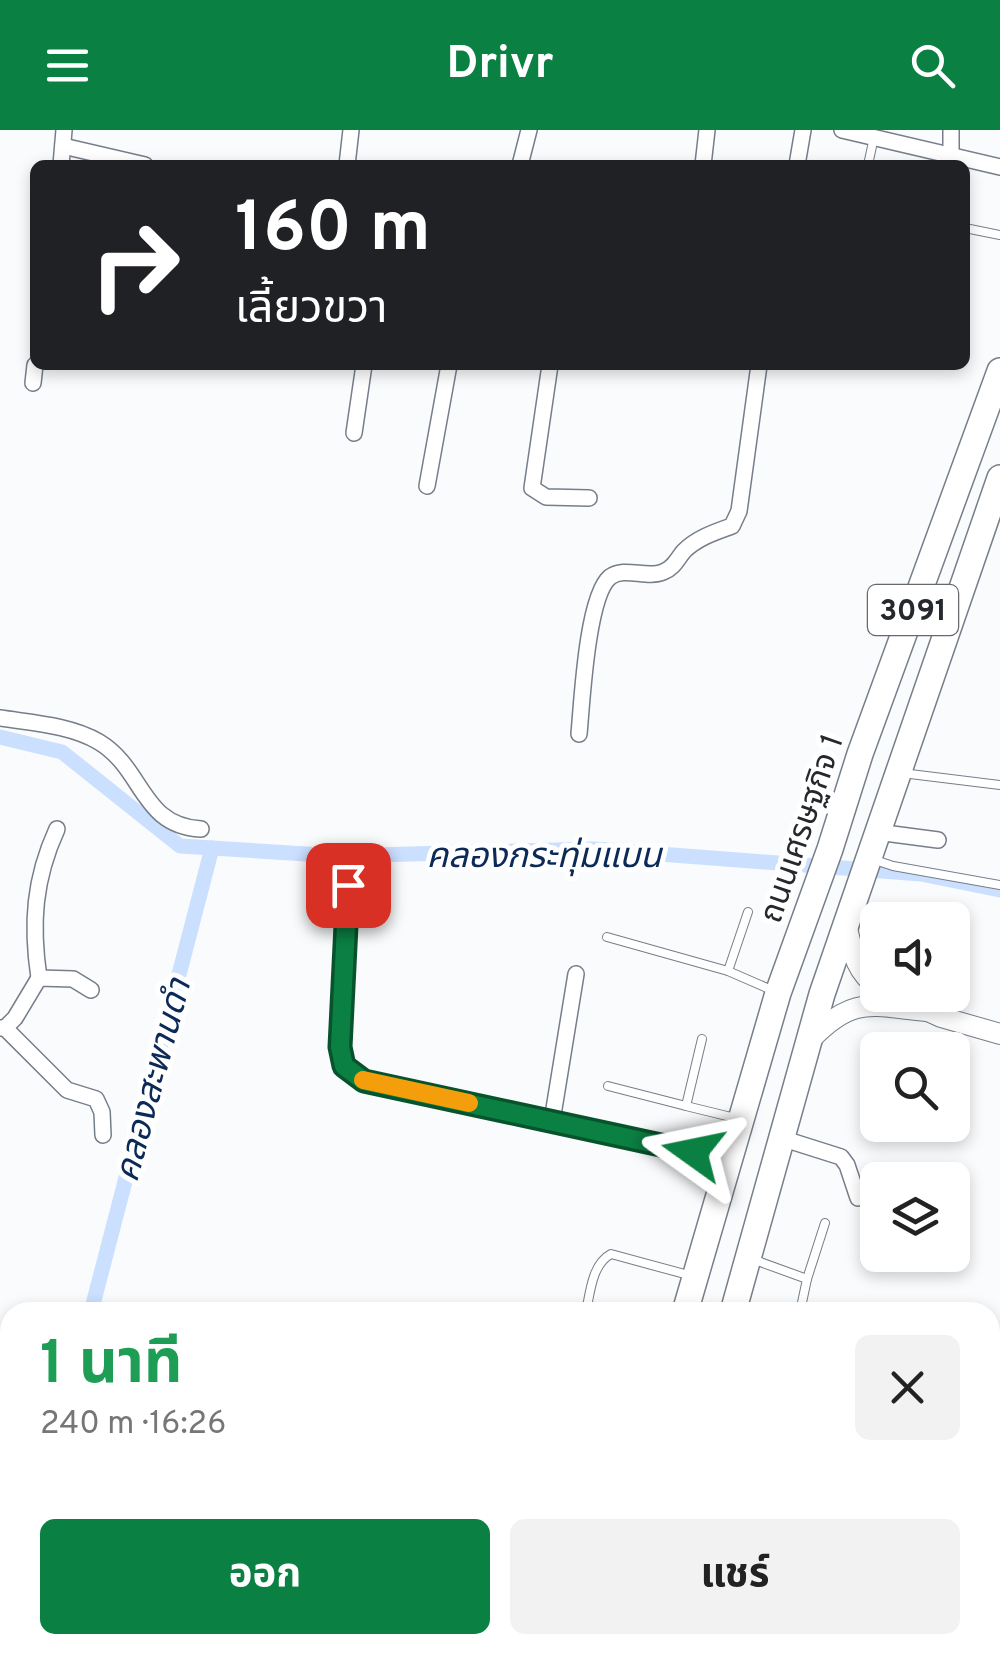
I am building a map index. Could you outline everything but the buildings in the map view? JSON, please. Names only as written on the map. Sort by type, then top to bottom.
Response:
[{"type":"main road","name":"ถนนเศรษฐกิจ 1","points":[[688,1302],[778,993],[860,754],[1000,371]]},
{"type":"main road","name":"3091","points":[[736,1302],[853,897],[1000,478]]},
{"type":"street","points":[[348,160],[351,130]]},
{"type":"street","points":[[521,160],[529,130]]},
{"type":"street","points":[[704,160],[708,130]]},
{"type":"street","points":[[798,160],[803,130]]},
{"type":"street","points":[[842,130],[1000,167]]},
{"type":"street","points":[[951,130],[951,155]]},
{"type":"street","points":[[63,138],[130,160]]},
{"type":"street","points":[[33,384],[34,370]]},
{"type":"street","points":[[354,433],[363,370]]},
{"type":"street","points":[[427,486],[448,370]]},
{"type":"street","points":[[549,370],[532,488],[546,497],[589,498]]},
{"type":"street","points":[[580,734],[584,673],[598,595],[606,583],[612,575],[620,573],[664,572],[702,538],[732,526],[739,511],[758,370]]},
{"type":"street","points":[[0,718],[55,727],[96,740],[117,755],[156,811],[170,823],[201,829]]},
{"type":"street","points":[[57,829],[42,861],[36,888],[34,943],[39,978],[3,1028],[67,1090],[96,1098],[102,1112],[103,1134]]},
{"type":"street","points":[[876,832],[938,840]]},
{"type":"street","points":[[348,885],[340,1047],[344,1066],[364,1081],[728,1160]]},
{"type":"street","points":[[846,922],[860,969]]},
{"type":"street","points":[[552,1122],[576,974]]},
{"type":"street","points":[[39,978],[72,979],[91,990]]},
{"type":"street","points":[[809,1041],[832,1018],[860,1006]]},
{"type":"street","points":[[930,1012],[1000,1034]]},
{"type":"street","points":[[781,1138],[841,1157],[848,1164],[858,1198]]},
{"type":"lane","points":[[869,160],[874,137]]},
{"type":"lane","points":[[970,229],[1000,235]]},
{"type":"lane","points":[[898,772],[1000,785]]},
{"type":"lane","points":[[867,860],[1000,885]]},
{"type":"lane","points":[[728,971],[748,912]]},
{"type":"lane","points":[[607,937],[728,971],[778,993]]},
{"type":"lane","points":[[686,1106],[702,1039]]},
{"type":"lane","points":[[608,1086],[740,1119]]},
{"type":"lane","points":[[802,1302],[825,1223]]},
{"type":"lane","points":[[589,1302],[602,1259],[611,1254],[696,1277]]},
{"type":"lane","points":[[748,1257],[807,1279]]},
{"type":"waterway","name":"คลองกระทุ่มแบน","points":[[0,737],[62,752],[180,846],[338,856],[594,849],[921,874],[1000,890]]},
{"type":"waterway","name":"คลองสะพานดำ","points":[[94,1302],[212,848]]},
{"type":"slow traffic","points":[[363,1080],[469,1103]]},
{"type":"route","points":[[348,885],[340,1047],[344,1066],[364,1081],[693,1152]]}]
